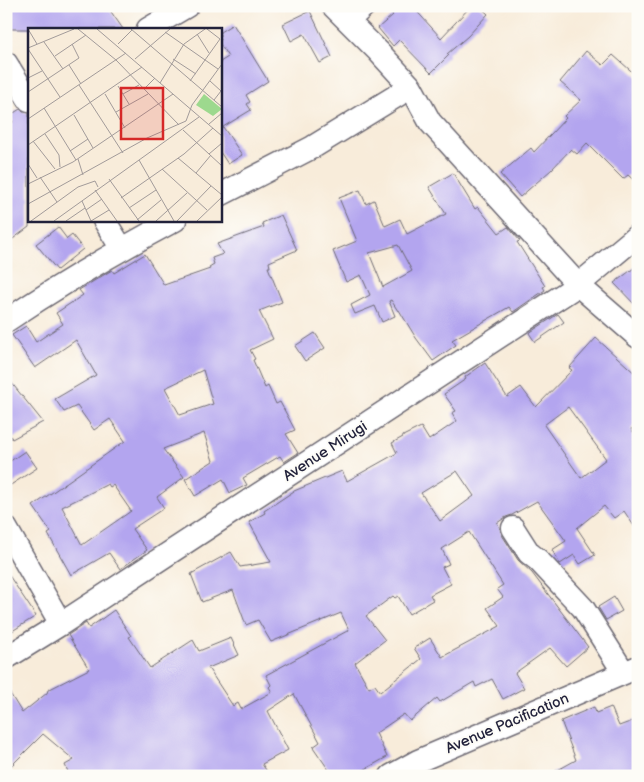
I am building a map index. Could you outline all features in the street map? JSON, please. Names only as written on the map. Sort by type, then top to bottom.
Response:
[{"type":"street","points":[[150,28],[187,6]]},
{"type":"street","points":[[348,11],[412,87],[430,122],[578,286],[638,337]]},
{"type":"street","points":[[6,63],[28,98]]},
{"type":"street","points":[[221,194],[313,147],[412,87]]},
{"type":"street","points":[[105,221],[122,249]]},
{"type":"street","points":[[6,321],[32,303],[122,249],[173,221]]},
{"type":"street","name":"Avenue Mirugi","points":[[6,658],[578,286],[638,234]]},
{"type":"street","points":[[6,528],[60,624]]},
{"type":"street","points":[[513,528],[529,553],[538,560],[583,608],[631,670]]},
{"type":"street","name":"Avenue Pacification","points":[[391,776],[418,761],[631,670]]},
{"type":"building","points":[[6,6],[107,6],[122,28],[28,28],[6,29]]},
{"type":"building","points":[[385,6],[412,6],[441,38],[471,6],[479,6],[488,14],[468,36],[447,54],[449,55],[431,73],[399,40],[393,46],[378,28],[393,15]]},
{"type":"building","points":[[310,11],[332,57],[320,63],[304,34],[291,41],[283,24]]},
{"type":"building","points":[[233,24],[268,81],[246,95],[250,102],[247,104],[251,110],[223,127],[242,155],[228,164],[221,154],[221,61],[228,57],[221,46],[221,31]]},
{"type":"building","points":[[586,51],[603,65],[613,55],[638,77],[638,184],[628,175],[623,179],[587,143],[577,154],[571,149],[551,170],[520,197],[500,174],[531,148],[534,152],[566,118],[564,116],[581,100],[560,82]]},
{"type":"building","points":[[20,109],[28,113],[29,227],[6,244],[6,127],[13,122],[9,116]]},
{"type":"building","points":[[453,173],[475,209],[478,207],[499,233],[508,227],[520,241],[517,242],[545,286],[543,287],[545,290],[513,312],[509,307],[452,340],[456,345],[433,361],[391,300],[389,301],[395,316],[382,322],[375,306],[355,314],[351,305],[370,295],[361,275],[346,282],[333,251],[357,241],[339,198],[360,190],[366,204],[374,200],[385,226],[400,219],[407,234],[446,214],[429,187]],"holes":[[[398,245],[412,271],[383,287],[369,253]]]},
{"type":"building","points":[[281,215],[297,250],[269,262],[270,267],[268,267],[282,302],[259,311],[273,339],[250,350],[265,388],[268,386],[276,404],[280,402],[295,430],[286,434],[298,453],[284,462],[280,456],[243,478],[247,485],[230,493],[223,479],[195,496],[185,479],[213,461],[204,433],[163,449],[184,477],[157,497],[164,508],[132,529],[147,550],[120,569],[109,553],[71,575],[48,534],[51,532],[33,506],[125,441],[110,419],[94,430],[77,406],[64,412],[55,399],[96,375],[76,340],[35,368],[12,335],[26,326],[36,342],[63,324],[56,313],[83,295],[79,290],[112,270],[114,273],[145,254],[164,285],[210,269],[209,267],[214,264],[212,258],[223,254],[217,244],[264,227],[262,223]],"holes":[[[203,370],[213,404],[180,415],[165,388]],[[108,484],[110,487],[113,485],[131,511],[82,545],[62,507]]]},
{"type":"building","points":[[58,227],[67,239],[72,235],[83,249],[57,270],[36,244]]},
{"type":"building","points":[[638,265],[638,308],[614,283]]},
{"type":"building","points":[[558,314],[564,322],[535,342],[529,333]]},
{"type":"building","points":[[315,333],[325,348],[305,361],[295,346]]},
{"type":"building","points":[[596,338],[638,376],[638,423],[631,429],[638,438],[638,532],[624,511],[614,518],[604,506],[577,528],[595,555],[580,564],[574,555],[560,564],[552,550],[566,541],[537,501],[497,523],[502,535],[518,560],[532,573],[588,647],[566,666],[550,648],[515,673],[524,688],[503,699],[492,679],[476,687],[474,682],[440,702],[437,698],[410,721],[404,714],[376,733],[387,757],[353,776],[333,776],[313,747],[320,742],[294,694],[268,711],[288,750],[262,764],[270,776],[70,776],[65,765],[74,760],[43,734],[6,771],[6,687],[22,713],[47,693],[48,690],[89,669],[68,635],[86,623],[89,628],[114,610],[150,668],[193,640],[199,651],[231,638],[239,655],[208,668],[233,706],[238,703],[241,709],[272,692],[266,675],[349,630],[341,613],[271,642],[258,620],[246,625],[233,590],[202,602],[191,574],[231,552],[240,567],[271,562],[249,522],[265,513],[264,511],[294,491],[342,471],[347,481],[397,453],[392,443],[421,427],[429,440],[457,421],[452,413],[456,411],[444,394],[485,363],[507,397],[521,387],[536,407],[572,370],[569,368]],"holes":[[[568,407],[606,459],[581,478],[544,425]],[[457,471],[474,496],[440,521],[421,493]],[[469,532],[503,585],[497,589],[503,597],[487,608],[500,626],[442,657],[430,638],[414,648],[421,659],[380,692],[375,685],[369,688],[355,663],[385,640],[366,616],[393,596],[395,598],[398,596],[409,614],[433,600],[430,595],[451,584],[442,567],[449,564],[442,549]]]},
{"type":"building","points":[[6,376],[43,422],[12,439],[6,428]]},
{"type":"building","points":[[25,451],[37,468],[6,488],[6,464]]},
{"type":"building","points":[[6,571],[36,616],[6,635]]},
{"type":"building","points":[[614,597],[622,611],[606,620],[598,607]]},
{"type":"building","points":[[594,707],[596,713],[611,707],[619,726],[638,719],[638,776],[547,776],[576,760],[561,721]]}]
